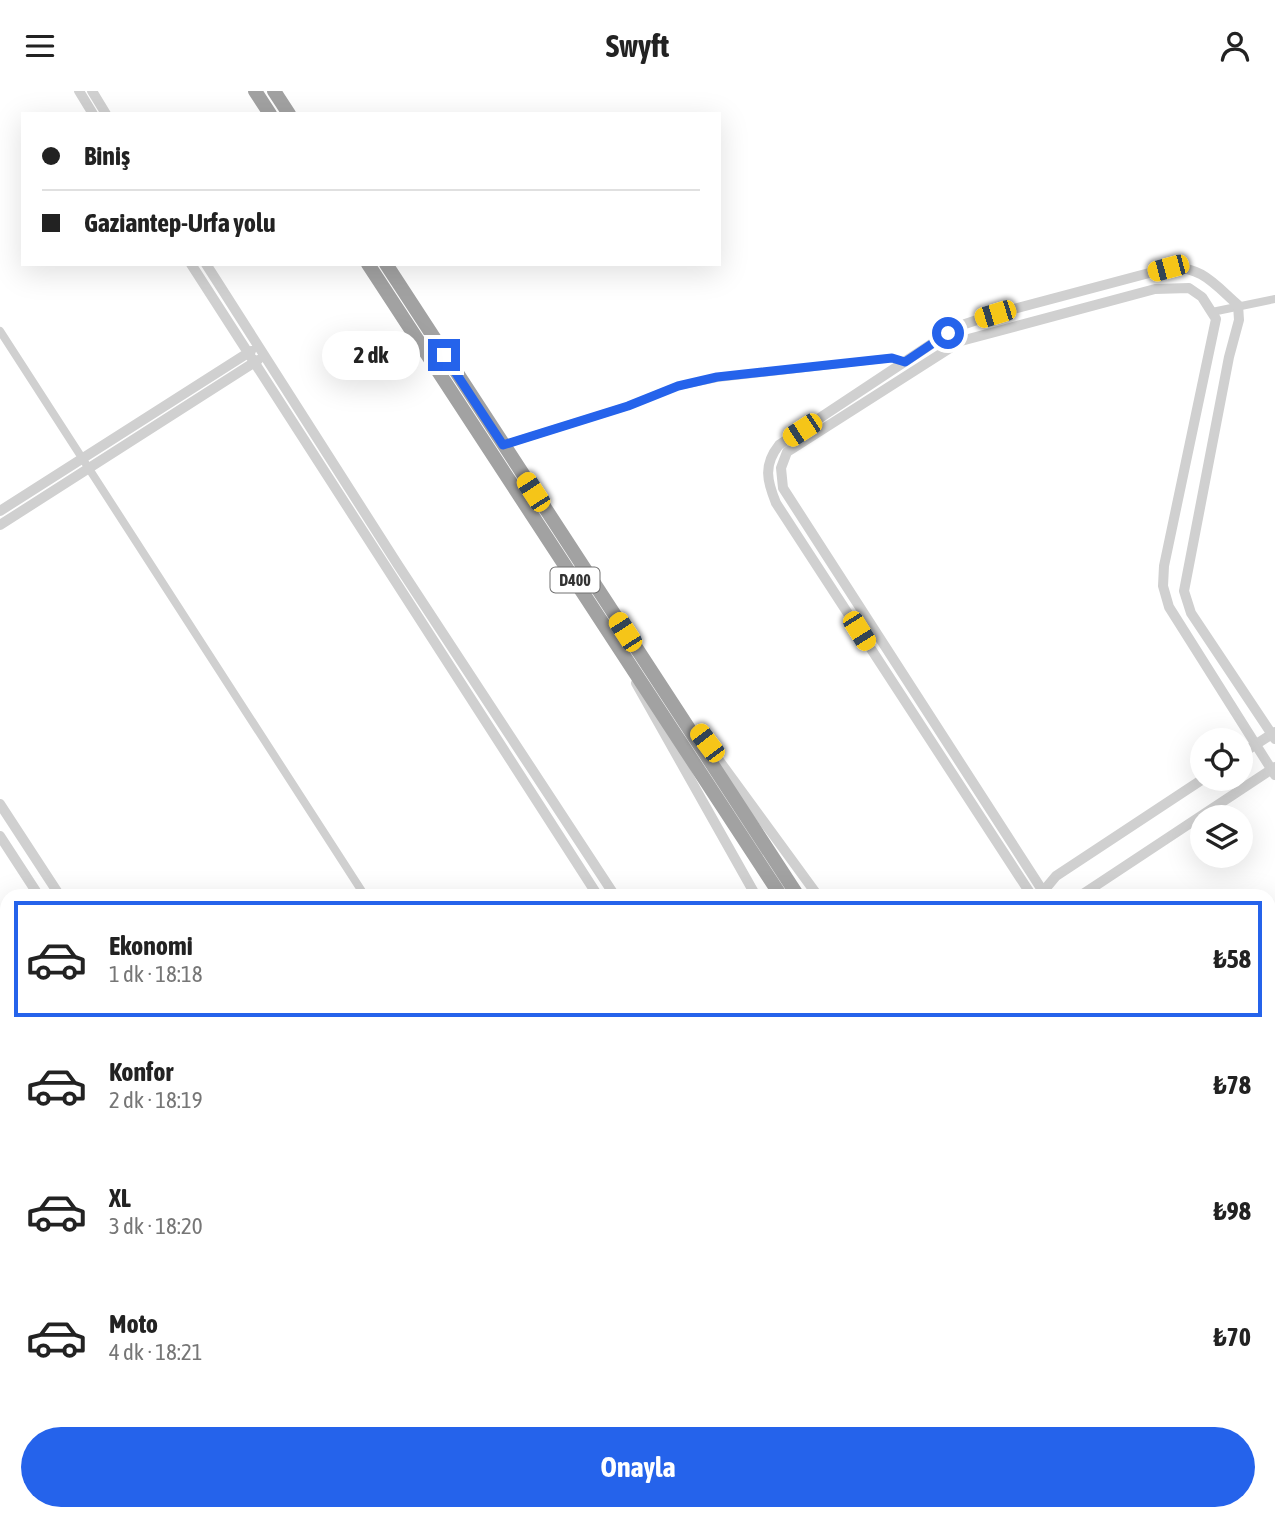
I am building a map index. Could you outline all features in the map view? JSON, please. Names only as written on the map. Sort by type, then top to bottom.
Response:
[{"type":"highway","points":[[255,91],[269,112]]},
{"type":"highway","points":[[274,91],[288,112]]},
{"type":"highway","name":"D400","points":[[369,266],[776,889]]},
{"type":"highway","name":"D400","points":[[387,266],[793,889]]},
{"type":"street","points":[[79,91],[92,112]]},
{"type":"street","points":[[92,91],[105,112]]},
{"type":"street","points":[[192,266],[253,354],[594,889]]},
{"type":"street","points":[[207,266],[253,354]]},
{"type":"street","points":[[1027,889],[776,503],[769,486],[767,465],[779,445],[962,325],[1168,268],[1186,267],[1202,274],[1238,306],[1239,320],[1229,357],[1184,591],[1191,613],[1274,735],[1255,744]]},
{"type":"street","points":[[1040,889],[783,488],[781,468],[787,452],[961,341],[1166,288],[1188,288],[1202,297],[1216,319],[1164,566],[1163,586],[1169,607],[1185,636],[1274,770],[1091,889]]},
{"type":"street","points":[[1212,312],[1275,299]]},
{"type":"street","points":[[0,331],[360,889]]},
{"type":"street","points":[[0,525],[89,468],[253,354]]},
{"type":"street","points":[[0,511],[253,354],[264,356],[610,889]]},
{"type":"street","points":[[503,445],[628,406],[678,386],[717,377],[892,358],[905,362]]},
{"type":"street","points":[[617,645],[647,707],[752,889]]},
{"type":"street","points":[[671,702],[695,727],[813,889]]},
{"type":"street","points":[[1047,889],[1056,876],[1190,788]]},
{"type":"street","points":[[0,804],[55,889]]},
{"type":"street","points":[[0,837],[34,889]]},
{"type":"route","points":[[444,355],[503,445],[628,406],[678,386],[717,377],[892,358],[905,362],[948,333]]}]
